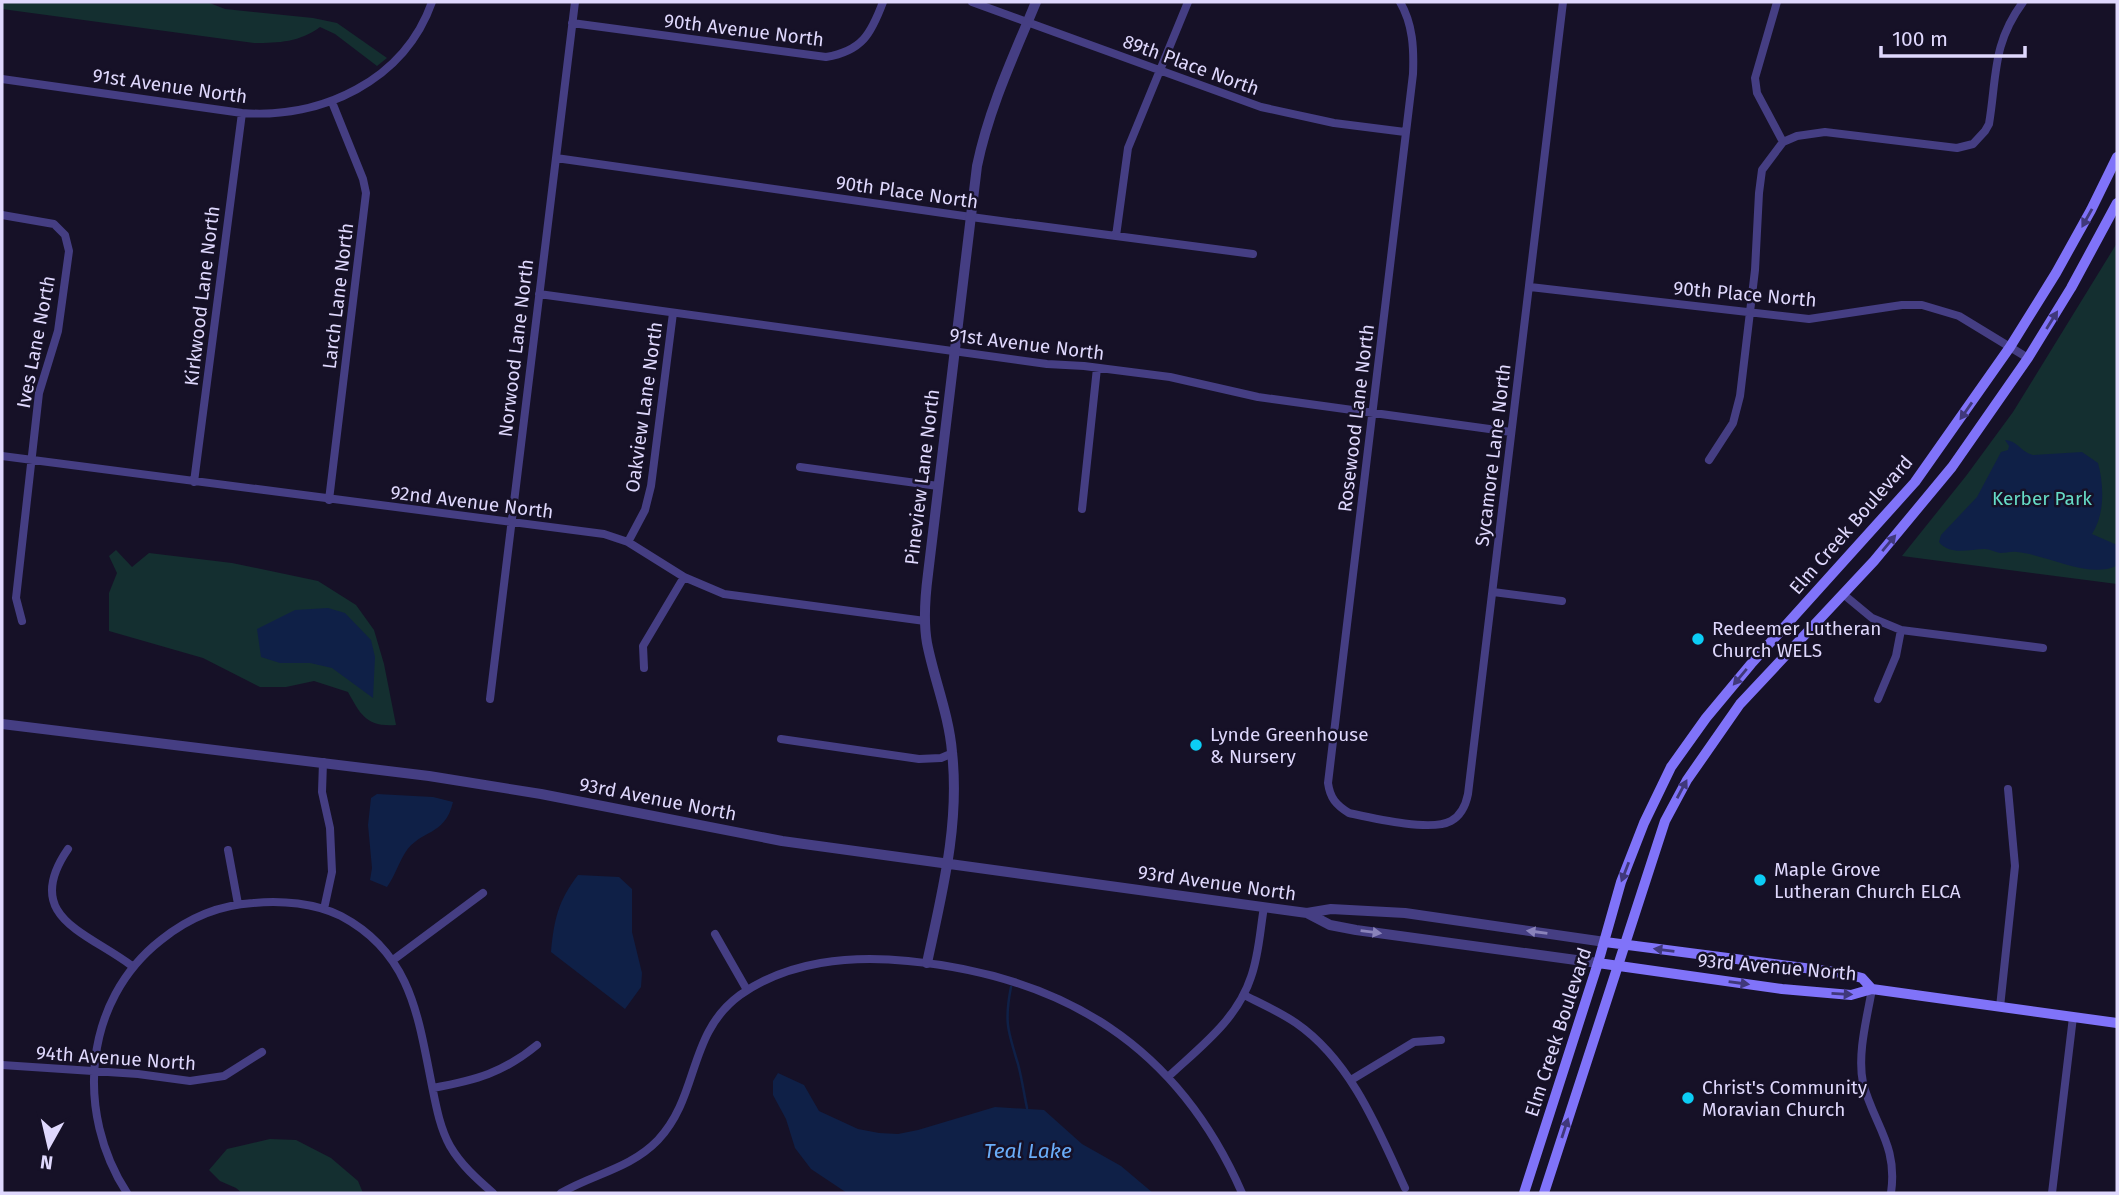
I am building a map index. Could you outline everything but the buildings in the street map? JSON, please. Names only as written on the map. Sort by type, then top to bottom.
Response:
[{"type":"main road","name":"Elm Creek Boulevard","points":[[1524,1193],[1605,942],[1621,882],[1644,823],[1671,767],[1706,718],[1751,664],[1915,482],[2010,347],[2068,252],[2117,157]]},
{"type":"main road","name":"Elm Creek Boulevard","points":[[1544,1193],[1665,821],[1687,780],[1740,704],[1874,562],[1952,467],[2028,358],[2071,288],[2117,203]]},
{"type":"main road","name":"93rd Avenue North","points":[[1605,942],[1843,973],[1862,978],[1871,989]]},
{"type":"main road","name":"93rd Avenue North","points":[[1598,962],[1617,967],[1851,995],[1871,989],[2117,1023]]},
{"type":"street","name":"91st Avenue North","points":[[2,79],[242,113],[280,114],[311,109],[332,102],[359,87],[391,64],[418,30],[432,2]]},
{"type":"street","name":"Norwood Lane North","points":[[490,699],[575,2]]},
{"type":"street","name":"90th Avenue North","points":[[572,23],[826,57],[840,55],[863,41],[884,2]]},
{"type":"street","name":"89th Place North","points":[[972,2],[1243,102],[1279,112],[1405,132]]},
{"type":"street","name":"Pineview Lane North","points":[[927,963],[954,817],[953,753],[929,652],[925,600],[983,135],[1036,2]]},
{"type":"street","points":[[1116,236],[1128,148],[1188,2]]},
{"type":"street","name":"Rosewood Lane North","points":[[1366,817],[1349,813],[1338,806],[1330,795],[1328,783],[1414,53],[1411,30],[1401,2]]},
{"type":"street","name":"Sycamore Lane North","points":[[1366,817],[1428,825],[1451,821],[1461,813],[1468,794],[1563,2]]},
{"type":"street","points":[[1777,2],[1755,78],[1756,93],[1783,142]]},
{"type":"street","points":[[1709,460],[1737,411],[1755,270],[1760,180],[1768,161],[1783,142],[1797,136],[1825,132],[1950,148],[1973,144],[1989,124],[1998,51],[2022,2]]},
{"type":"street","name":"Larch Lane North","points":[[329,500],[366,193],[332,102]]},
{"type":"street","name":"Kirkwood Lane North","points":[[194,482],[242,113]]},
{"type":"street","name":"90th Place North","points":[[556,159],[1253,254]]},
{"type":"street","name":"Ives Lane North","points":[[2,215],[47,221],[65,235],[69,251],[58,331],[39,393],[16,598],[22,621]]},
{"type":"street","name":"90th Place North","points":[[1530,287],[1809,319],[1902,305],[1922,306],[1959,316],[2028,358]]},
{"type":"street","name":"91st Avenue North","points":[[539,294],[955,352],[1170,377],[1237,394],[1511,432]]},
{"type":"street","name":"Oakview Lane North","points":[[628,542],[642,516],[651,486],[673,313]]},
{"type":"street","points":[[1082,509],[1097,368]]},
{"type":"street","name":"92nd Avenue North","points":[[2,456],[604,534],[628,542],[684,577],[724,594],[925,621]]},
{"type":"street","points":[[800,467],[938,486]]},
{"type":"street","points":[[644,668],[643,646],[684,577]]},
{"type":"street","points":[[1493,593],[1562,601]]},
{"type":"street","points":[[1843,594],[1872,618],[1901,630],[2043,648]]},
{"type":"street","points":[[1878,699],[1896,656],[1901,630]]},
{"type":"street","name":"93rd Avenue North","points":[[2,724],[479,783],[782,841],[1307,913],[1331,909],[1405,913],[1605,942]]},
{"type":"street","points":[[781,739],[919,759],[941,758],[953,753]]},
{"type":"street","points":[[323,762],[322,793],[330,828],[332,860],[324,909]]},
{"type":"street","points":[[2000,1007],[2015,866],[2008,789]]},
{"type":"street","points":[[68,849],[57,864],[51,885],[57,912],[77,932],[132,966]]},
{"type":"street","points":[[228,850],[238,904]]},
{"type":"street","points":[[393,960],[483,893]]},
{"type":"street","points":[[127,1193],[107,1154],[98,1127],[92,1070],[98,1037],[116,991],[132,966],[170,933],[192,919],[238,904],[267,901],[324,909],[359,927],[393,960],[411,995],[442,1126],[450,1145],[462,1163],[493,1193]]},
{"type":"street","points":[[1168,1077],[1234,1013],[1252,975],[1264,907]]},
{"type":"street","name":"93rd Avenue North","points":[[1307,913],[1330,925],[1356,930],[1598,962]]},
{"type":"street","points":[[715,934],[747,990]]},
{"type":"street","points":[[561,1193],[621,1167],[658,1139],[672,1122],[683,1101],[704,1037],[714,1019],[747,990],[796,970],[834,960],[883,958],[982,972],[1068,1002],[1095,1017],[1121,1035],[1168,1077],[1211,1132],[1242,1193]]},
{"type":"street","points":[[1871,989],[1862,1067],[1867,1094],[1890,1152],[1893,1168],[1891,1193]]},
{"type":"street","points":[[1244,995],[1297,1024],[1321,1044],[1351,1080],[1405,1188]]},
{"type":"street","points":[[2052,1193],[2073,1017]]},
{"type":"street","points":[[1351,1080],[1414,1042],[1441,1040]]},
{"type":"street","points":[[433,1088],[491,1075],[509,1066],[537,1045]]},
{"type":"street","name":"94th Avenue North","points":[[2,1065],[92,1070],[190,1081],[224,1076],[262,1052]]},
{"type":"green space","points":[[2,2],[207,2],[225,9],[337,23],[387,58],[377,66],[335,34],[320,27],[289,41],[254,43],[2,9]]},
{"type":"green space","name":"Kerber Park","points":[[2117,243],[2117,584],[1902,556],[2013,412]]},
{"type":"green space","points":[[116,550],[132,567],[149,553],[232,563],[318,581],[356,605],[374,630],[396,725],[371,722],[348,692],[314,681],[286,687],[260,687],[203,658],[109,631],[109,593],[117,573],[109,556]]},
{"type":"green space","points":[[270,1139],[296,1140],[331,1158],[358,1181],[363,1193],[242,1193],[220,1181],[209,1170],[227,1149]]},
{"type":"water","points":[[2005,440],[2033,455],[2082,452],[2098,463],[2102,499],[2099,518],[2092,534],[2117,545],[2116,566],[2094,570],[2017,552],[1954,550],[1939,542],[1941,535],[1977,497],[2001,452],[2008,450],[2009,446]]},
{"type":"water","points":[[328,608],[345,613],[371,640],[375,657],[373,698],[332,668],[310,663],[280,663],[261,657],[257,629],[295,610]]},
{"type":"water","points":[[377,794],[433,797],[453,802],[444,821],[411,845],[387,887],[370,880],[372,868],[368,825],[371,798]]},
{"type":"water","points":[[578,875],[619,877],[632,889],[632,932],[642,973],[641,987],[625,1009],[551,952],[558,911]]},
{"type":"water","name":"Teal Lake","points":[[778,1073],[804,1085],[819,1111],[858,1129],[879,1133],[898,1134],[918,1130],[995,1107],[1044,1110],[1082,1144],[1121,1166],[1153,1193],[847,1193],[811,1169],[795,1148],[786,1119],[773,1095],[773,1081]]},
{"type":"waterway","points":[[1011,987],[1008,1026],[1027,1108]]},
{"type":"place","name":"Redeemer Lutheran Church WELS","points":[[1698,639]]},
{"type":"place","name":"Lynde Greenhouse & Nursery","points":[[1196,745]]},
{"type":"place","name":"Maple Grove Lutheran Church ELCA","points":[[1760,880]]},
{"type":"place","name":"Christ's Community Moravian Church","points":[[1688,1098]]}]
